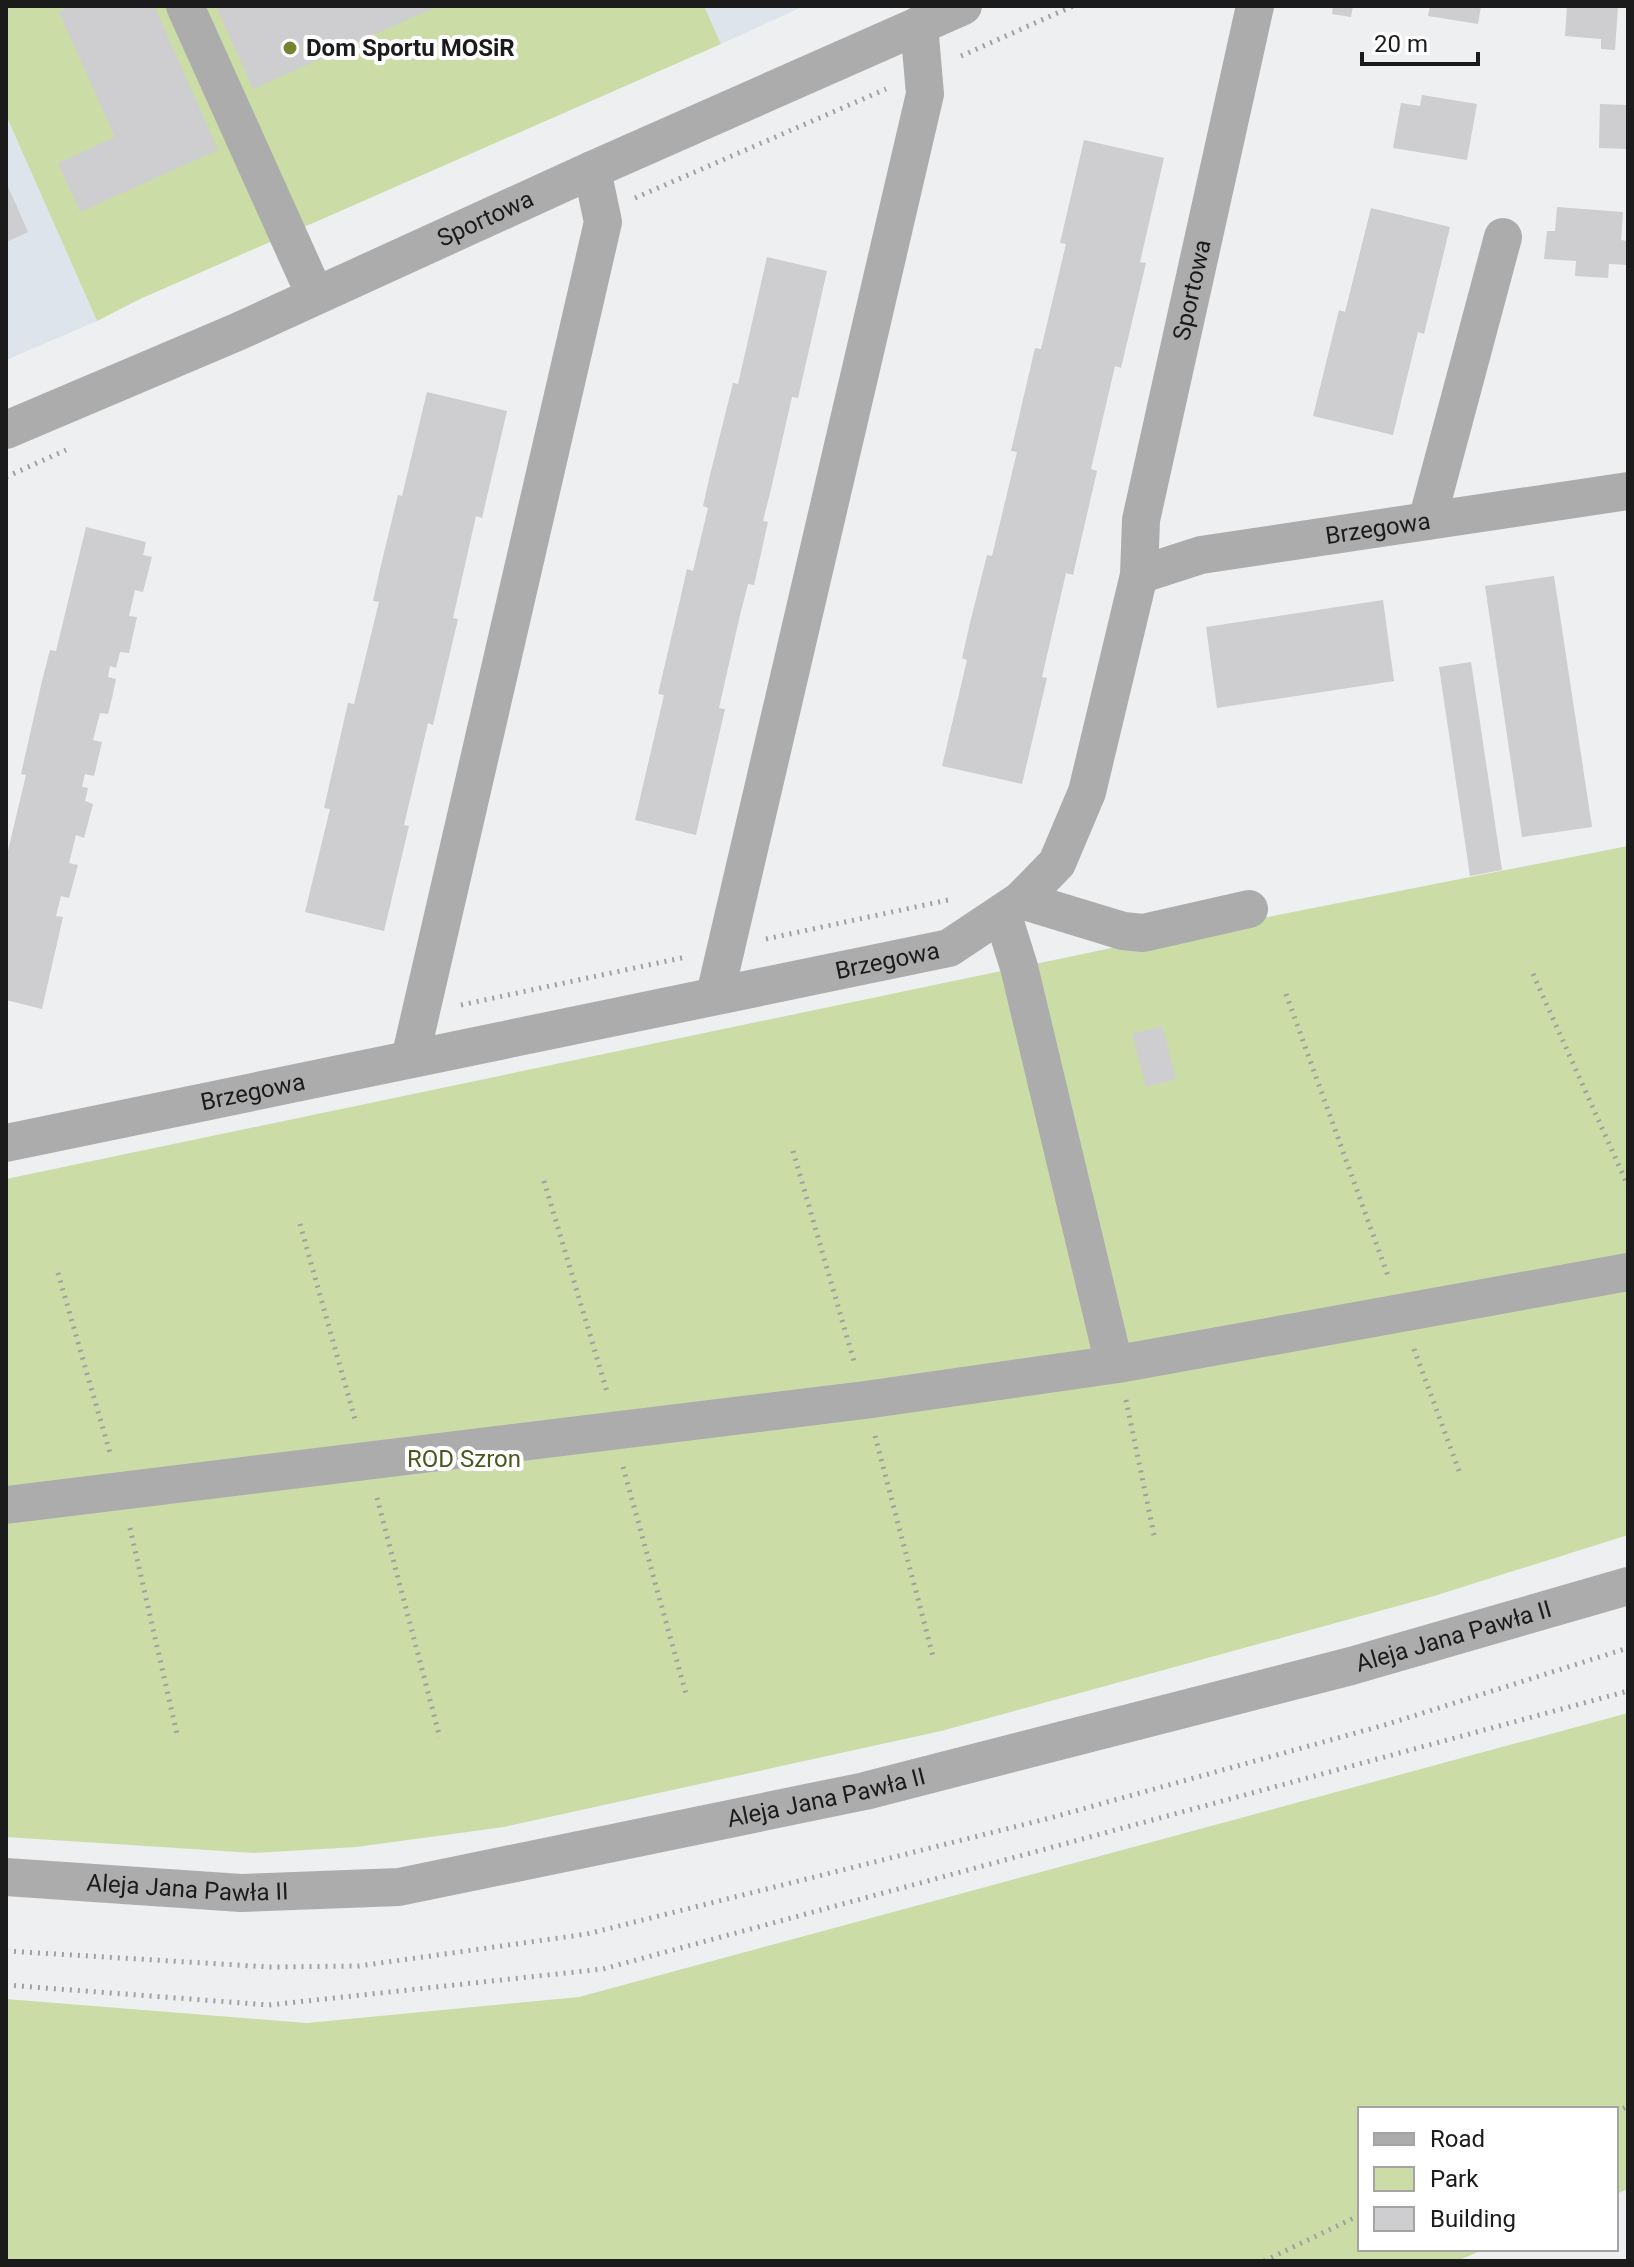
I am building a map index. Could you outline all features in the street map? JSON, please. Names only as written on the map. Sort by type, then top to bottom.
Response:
[{"type":"street","points":[[185,6],[315,295]]},
{"type":"street","name":"Sportowa","points":[[6,430],[237,332],[963,6]]},
{"type":"street","name":"Sportowa","points":[[1139,575],[1141,520],[1255,6]]},
{"type":"street","points":[[715,995],[925,94],[919,25]]},
{"type":"street","points":[[410,1059],[603,222],[592,170]]},
{"type":"street","points":[[1427,521],[1503,237]]},
{"type":"street","name":"Brzegowa","points":[[6,1143],[949,948],[1012,906],[1057,863],[1087,792],[1139,575],[1201,555],[1628,491]]},
{"type":"street","points":[[1116,1364],[1019,967],[1012,906],[1143,933],[1249,909]]},
{"type":"street","points":[[6,1505],[865,1400],[1116,1364],[1628,1272]]},
{"type":"street","name":"Aleja Jana Pawła II","points":[[6,1877],[241,1893],[399,1887],[865,1791],[1351,1666],[1628,1586]]},
{"type":"path","points":[[601,213],[1073,6]]},
{"type":"path","points":[[6,477],[79,445]]},
{"type":"path","points":[[420,1014],[953,899]]},
{"type":"path","points":[[1533,974],[1628,1186]]},
{"type":"path","points":[[1286,994],[1461,1476]]},
{"type":"path","points":[[793,1151],[865,1400],[934,1660]]},
{"type":"path","points":[[544,1181],[616,1429],[686,1694]]},
{"type":"path","points":[[300,1224],[367,1460],[440,1738]]},
{"type":"path","points":[[58,1273],[121,1492],[177,1734]]},
{"type":"path","points":[[1116,1364],[1155,1540]]},
{"type":"path","points":[[6,1951],[270,1967],[359,1966],[587,1934],[1050,1818],[1388,1724],[1628,1648]]},
{"type":"path","points":[[6,1985],[269,2005],[603,1969],[1628,1691]]},
{"type":"path","points":[[1264,2261],[1358,2216]]},
{"type":"shaded area","points":[[704,6],[804,6],[721,44]]},
{"type":"shaded area","points":[[6,115],[97,321],[6,360]]},
{"type":"green space","points":[[6,6],[704,6],[721,44],[140,299],[97,321],[6,115]]},
{"type":"green space","name":"ROD Szron","points":[[1628,846],[1628,1535],[1434,1596],[941,1731],[504,1827],[356,1847],[254,1853],[6,1837],[6,1179],[1121,946]]},
{"type":"green space","points":[[1628,1713],[1628,2189],[1618,2193],[1618,2107],[1358,2107],[1358,2251],[1480,2251],[1457,2261],[6,2261],[6,1999],[307,2023],[579,1997]]},
{"type":"building","points":[[72,6],[154,6],[218,150],[80,212],[58,163],[115,137],[59,12]]},
{"type":"building","name":"Dom Sportu MOSiR","points":[[216,6],[438,6],[253,89]]},
{"type":"building","points":[[1333,6],[1353,6],[1351,17],[1332,14]]},
{"type":"building","points":[[1430,6],[1481,6],[1478,24],[1428,16]]},
{"type":"building","points":[[1567,6],[1618,6],[1615,50],[1601,49],[1601,39],[1565,36]]},
{"type":"building","points":[[1422,95],[1477,104],[1467,160],[1393,148],[1401,103],[1420,106]]},
{"type":"building","points":[[1600,104],[1628,105],[1628,149],[1599,148]]},
{"type":"building","points":[[1084,140],[1164,158],[1140,262],[1146,263],[1121,368],[1115,366],[1091,469],[1097,471],[1073,575],[1066,573],[1042,677],[1047,678],[1022,784],[942,766],[967,660],[962,658],[970,623],[987,555],[992,556],[1017,452],[1011,451],[1035,348],[1041,349],[1066,244],[1060,243]]},
{"type":"building","points":[[6,182],[28,232],[6,242]]},
{"type":"building","points":[[1557,207],[1623,212],[1621,240],[1628,241],[1628,265],[1609,264],[1608,278],[1575,276],[1576,261],[1544,259],[1547,231],[1555,231]]},
{"type":"building","points":[[1371,208],[1450,227],[1424,334],[1418,332],[1393,435],[1313,416],[1339,310],[1345,312]]},
{"type":"building","points":[[767,257],[827,271],[798,398],[792,397],[763,521],[768,522],[754,585],[748,584],[740,615],[719,708],[725,709],[696,835],[635,820],[664,695],[658,694],[687,569],[693,571],[708,508],[703,506],[710,475],[733,383],[738,384]]},
{"type":"building","points":[[427,392],[507,411],[482,518],[476,516],[453,618],[458,619],[433,725],[428,723],[404,825],[409,826],[384,931],[305,912],[330,809],[324,808],[348,703],[354,704],[379,602],[373,601],[381,565],[398,495],[402,496]]},
{"type":"building","points":[[86,527],[146,542],[143,555],[152,557],[143,592],[135,590],[129,616],[137,617],[129,653],[120,652],[116,668],[110,666],[108,677],[116,679],[112,698],[108,714],[100,713],[93,740],[102,742],[94,776],[85,774],[82,787],[88,788],[85,801],[93,804],[84,838],[76,835],[69,863],[78,865],[69,898],[61,896],[56,916],[63,917],[42,1009],[6,1000],[6,859],[26,775],[21,774],[42,681],[50,650],[56,651]]},
{"type":"building","points":[[1554,576],[1592,827],[1522,837],[1485,586]]},
{"type":"building","points":[[1383,600],[1394,681],[1217,708],[1206,627]]},
{"type":"building","points":[[1471,662],[1502,870],[1470,876],[1439,667]]},
{"type":"building","points":[[1162,1026],[1176,1079],[1146,1087],[1132,1034]]},
{"type":"place","name":"Dom Sportu MOSiR","points":[[290,48]]}]
